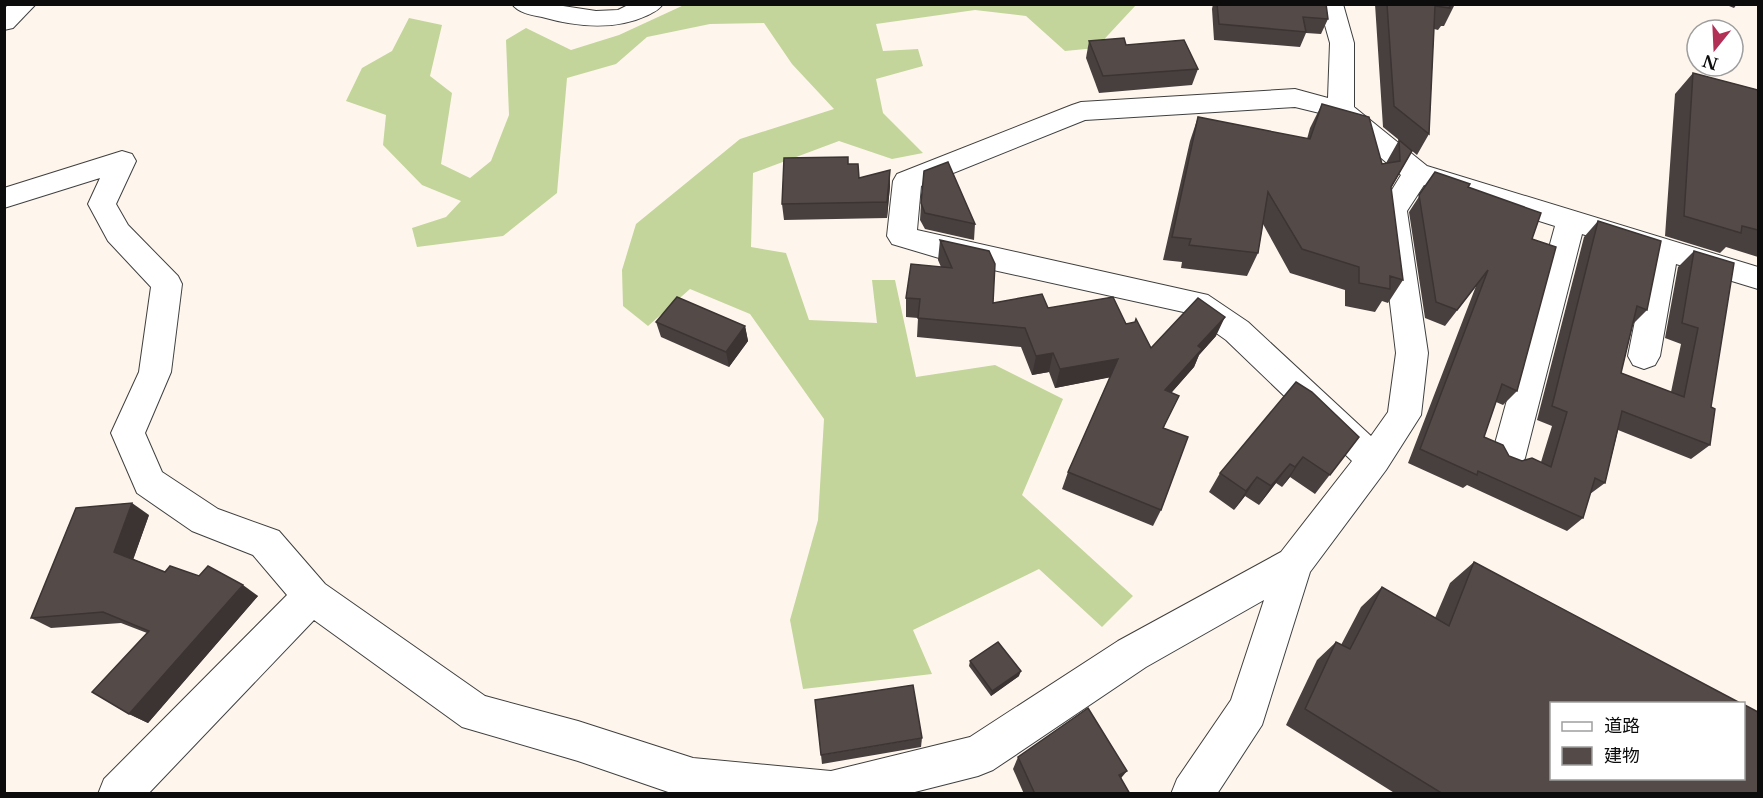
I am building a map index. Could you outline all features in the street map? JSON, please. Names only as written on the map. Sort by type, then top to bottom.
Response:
[{"type":"street","points":[[4,23],[24,4]]},
{"type":"street","points":[[524,4],[540,10],[586,18],[622,17],[651,4]]},
{"type":"street","points":[[1331,4],[1342,43],[1341,110]]},
{"type":"street","points":[[1374,460],[1237,331],[1197,303],[939,247],[902,236],[906,181],[1081,111],[1295,98],[1341,110],[1418,173],[1758,278]]},
{"type":"street","points":[[4,198],[122,160],[102,204],[118,233],[167,284],[155,372],[128,433],[148,482],[205,520],[266,543],[312,596],[476,713],[578,741],[693,779],[831,792],[978,755],[1132,654],[1294,564]]},
{"type":"street","points":[[1192,794],[1248,711],[1294,564],[1374,460],[1404,415],[1412,353],[1393,211],[1418,173]]},
{"type":"street","points":[[1508,458],[1571,219]]},
{"type":"street","points":[[1644,356],[1664,249]]},
{"type":"street","points":[[119,794],[312,596]]},
{"type":"green space","points":[[684,5],[1136,5],[1096,48],[1065,51],[1026,16],[975,10],[876,24],[883,51],[918,49],[923,66],[876,79],[883,113],[923,153],[892,159],[839,141],[753,173],[751,247],[786,253],[809,320],[877,323],[872,280],[895,280],[916,377],[995,365],[1063,399],[1022,495],[1133,596],[1102,627],[1039,569],[913,630],[932,674],[803,689],[790,620],[818,520],[824,419],[750,314],[690,289],[648,326],[623,306],[622,270],[636,224],[740,139],[834,109],[792,64],[764,23],[710,24],[647,37],[616,64],[567,78],[557,193],[503,236],[417,247],[412,228],[446,217],[461,201],[422,185],[383,145],[386,115],[346,101],[362,68],[392,51],[409,18],[442,25],[430,76],[452,93],[441,164],[470,178],[491,161],[509,115],[506,40],[526,28],[571,50],[619,35]]},
{"type":"building","points":[[1217,4],[1326,4],[1328,19],[1303,17],[1306,32],[1219,24]]},
{"type":"building","points":[[1387,4],[1449,4],[1450,8],[1435,6],[1429,134],[1394,106]]},
{"type":"building","points":[[1124,38],[1126,45],[1184,40],[1198,69],[1103,76],[1089,41]]},
{"type":"building","points":[[1693,78],[1712,78],[1758,90],[1758,230],[1742,226],[1741,233],[1684,216]]},
{"type":"building","points":[[1322,104],[1369,117],[1382,164],[1400,161],[1399,140],[1412,151],[1391,187],[1403,280],[1390,276],[1390,289],[1359,283],[1359,267],[1302,249],[1268,192],[1258,253],[1189,245],[1191,239],[1172,237],[1198,117],[1310,139]]},
{"type":"building","points":[[848,157],[848,164],[858,164],[859,178],[890,170],[887,202],[782,204],[784,158]]},
{"type":"building","points":[[948,162],[975,224],[925,213],[921,203],[924,171]]},
{"type":"building","points":[[1435,172],[1470,184],[1468,187],[1541,213],[1532,239],[1556,247],[1517,391],[1502,384],[1484,437],[1503,445],[1509,456],[1522,461],[1532,458],[1551,467],[1567,412],[1552,406],[1598,221],[1661,241],[1647,310],[1637,306],[1621,373],[1684,397],[1698,328],[1682,323],[1694,251],[1734,263],[1711,407],[1715,409],[1710,445],[1622,411],[1605,483],[1595,478],[1583,518],[1478,471],[1477,475],[1420,449],[1488,270],[1457,310],[1436,302],[1419,195]]},
{"type":"building","points":[[940,240],[989,251],[995,264],[993,303],[1042,294],[1048,308],[1113,297],[1126,324],[1135,322],[1136,319],[1151,348],[1198,298],[1225,317],[1198,346],[1202,349],[1165,390],[1179,396],[1163,428],[1188,437],[1161,510],[1068,472],[1118,359],[1060,369],[1053,353],[1036,356],[1025,328],[918,318],[920,299],[906,298],[911,264],[952,268]]},
{"type":"building","points":[[677,297],[745,326],[726,352],[656,322]]},
{"type":"building","points":[[1296,382],[1312,392],[1359,437],[1330,475],[1303,457],[1295,467],[1290,464],[1271,486],[1257,477],[1246,491],[1220,473]]},
{"type":"building","points":[[132,503],[114,552],[165,572],[170,566],[199,576],[208,566],[243,585],[129,714],[92,692],[149,631],[103,612],[31,618],[76,508]]},
{"type":"building","points":[[1474,562],[1738,702],[1550,702],[1550,780],[1745,780],[1745,705],[1758,712],[1758,794],[1443,794],[1305,709],[1336,642],[1350,649],[1382,587],[1449,626]]},
{"type":"building","points":[[998,642],[1021,671],[992,691],[970,661]]},
{"type":"building","points":[[913,685],[922,738],[821,755],[815,700]]},
{"type":"building","points":[[1088,708],[1127,771],[1119,775],[1130,794],[1035,794],[1018,757]]}]
